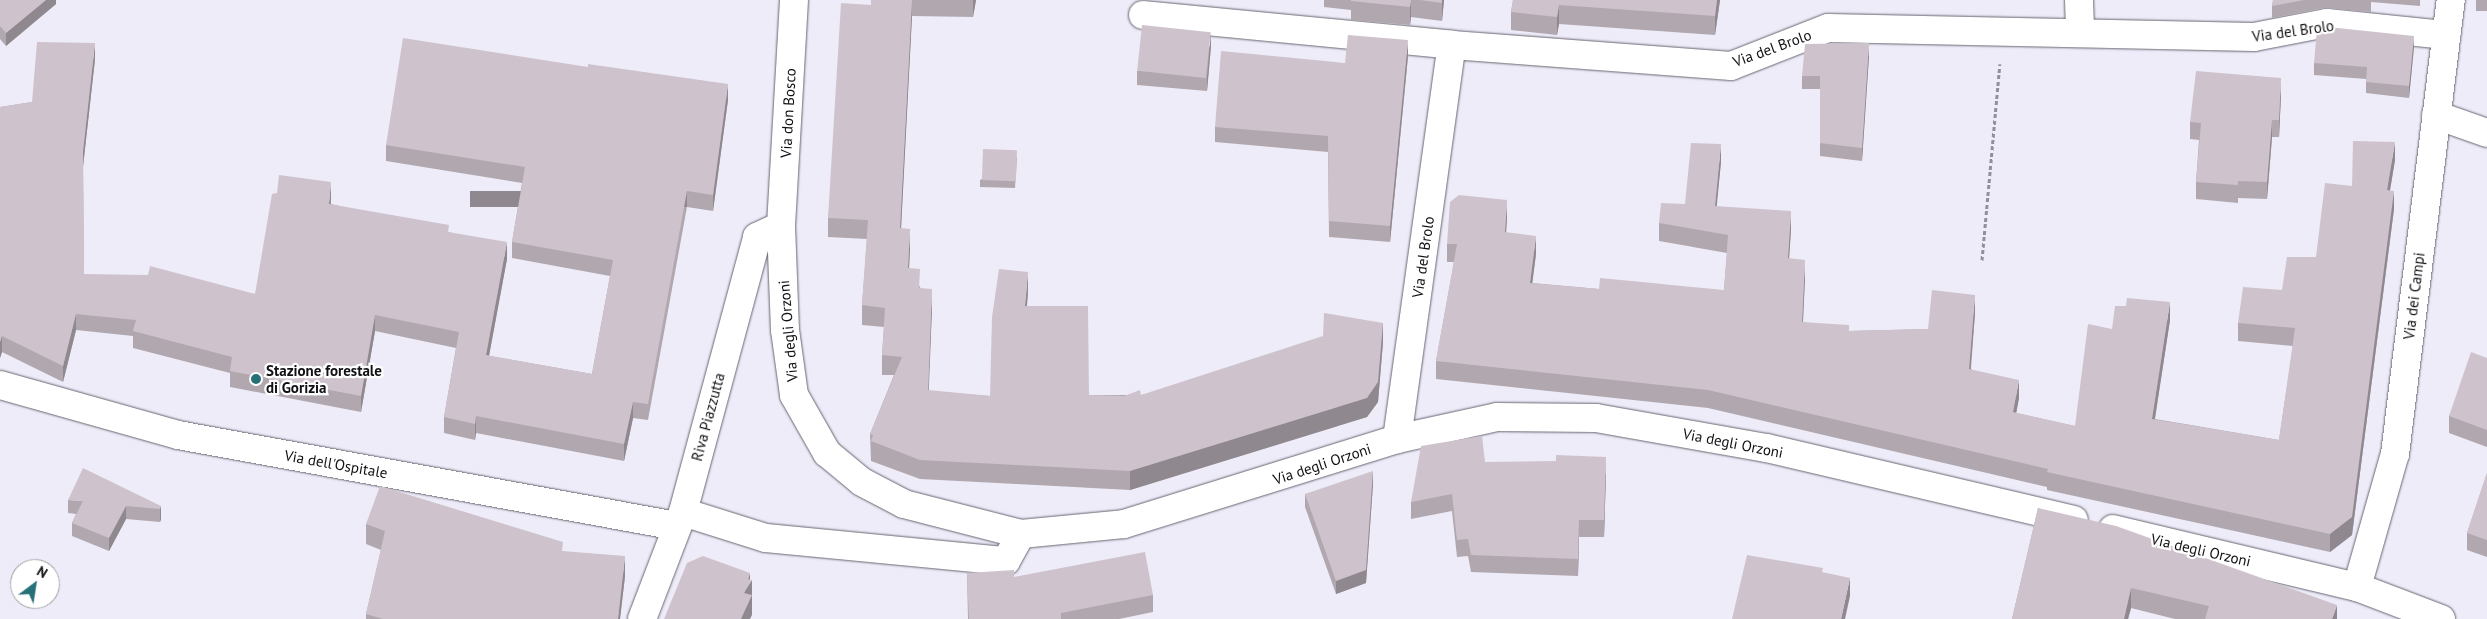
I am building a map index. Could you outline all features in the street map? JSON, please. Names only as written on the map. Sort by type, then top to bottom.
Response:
[{"type":"street","name":"Via don Bosco","points":[[781,226],[794,0]]},
{"type":"street","points":[[2079,0],[2080,33]]},
{"type":"street","name":"Via dei Campi","points":[[2357,587],[2396,454],[2451,0]]},
{"type":"street","name":"Via del Brolo","points":[[1143,15],[1452,45],[1730,66],[1828,28],[2254,37],[2327,23],[2446,35]]},
{"type":"street","name":"Via del Brolo","points":[[1397,439],[1452,45]]},
{"type":"street","points":[[2436,115],[2487,132]]},
{"type":"street","name":"Riva Piazzutta","points":[[642,619],[680,519],[757,237],[781,226]]},
{"type":"street","name":"Via degli Orzoni","points":[[781,226],[786,330],[794,395],[827,453],[862,482],[904,504],[1021,534],[1124,524],[1397,439],[1498,417],[1596,418],[1767,448],[2357,587],[2441,619]]},
{"type":"street","name":"Via dell'Ospitale","points":[[0,385],[178,435],[680,519]]},
{"type":"street","points":[[680,519],[766,538],[1006,561],[1021,534]]},
{"type":"path","points":[[1982,260],[2002,31]]},
{"type":"building","points":[[0,0],[46,0],[6,33],[0,26]]},
{"type":"building","points":[[871,0],[912,0],[900,228],[910,229],[908,268],[920,269],[919,288],[932,289],[928,390],[990,396],[992,317],[999,269],[1028,272],[1025,306],[1088,306],[1089,395],[1124,396],[1140,390],[1141,395],[1323,336],[1324,313],[1383,323],[1378,382],[1367,398],[1130,471],[920,460],[871,441],[873,435],[870,434],[902,357],[882,355],[885,308],[862,305],[868,220],[828,218],[841,3],[871,5]]},
{"type":"building","points":[[1351,0],[1411,0],[1410,7]]},
{"type":"building","points":[[1420,0],[1442,0],[1442,3]]},
{"type":"building","points":[[1513,0],[1717,0],[1715,16],[1559,5],[1557,17],[1511,12]]},
{"type":"building","points":[[2273,0],[2304,0],[2272,6]]},
{"type":"building","points":[[1142,25],[1211,32],[1206,78],[1137,71]]},
{"type":"building","points":[[2328,27],[2414,36],[2409,86],[2366,82],[2367,67],[2314,63],[2317,29]]},
{"type":"building","points":[[1348,35],[1408,40],[1390,226],[1329,221],[1328,136],[1215,127],[1221,51],[1345,63]]},
{"type":"building","points":[[403,38],[588,67],[588,64],[728,84],[713,195],[687,191],[648,404],[633,402],[624,444],[476,416],[475,424],[444,417],[459,332],[375,315],[361,396],[230,371],[232,357],[133,331],[136,320],[76,314],[63,366],[2,336],[0,342],[0,107],[32,102],[37,42],[95,43],[83,151],[84,274],[148,275],[150,266],[255,294],[272,194],[277,193],[279,175],[331,182],[329,204],[449,225],[448,232],[507,242],[486,355],[592,374],[613,260],[512,242],[525,167],[386,145]]},
{"type":"building","points":[[1869,43],[1862,148],[1820,143],[1820,76],[1802,76],[1805,44]]},
{"type":"building","points":[[2196,71],[2281,78],[2279,120],[2272,120],[2267,182],[2238,181],[2238,185],[2196,182],[2201,123],[2190,122]]},
{"type":"building","points":[[2353,141],[2395,142],[2387,190],[2394,191],[2352,517],[2330,534],[2047,472],[2048,469],[1708,390],[1436,361],[1457,244],[1447,244],[1450,202],[1459,195],[1507,200],[1505,232],[1536,236],[1530,283],[1599,289],[1600,278],[1724,290],[1728,235],[1659,223],[1661,203],[1685,204],[1691,143],[1721,144],[1715,206],[1791,211],[1788,258],[1805,260],[1802,322],[1849,325],[1849,331],[1928,329],[1932,290],[1975,295],[1969,369],[2019,380],[2013,412],[2075,426],[2088,324],[2112,329],[2115,306],[2126,306],[2127,298],[2170,302],[2152,419],[2279,440],[2295,328],[2238,323],[2243,287],[2282,290],[2287,257],[2316,257],[2325,183],[2352,186]]},
{"type":"building","points":[[983,149],[1017,150],[1016,181],[982,180]]},
{"type":"building","points":[[2471,352],[2487,358],[2487,430],[2449,416]]},
{"type":"building","points":[[1482,436],[1485,462],[1556,461],[1556,455],[1606,457],[1604,520],[1579,520],[1578,559],[1471,555],[1468,539],[1457,540],[1452,494],[1411,502],[1421,446]]},
{"type":"building","points":[[83,468],[161,506],[160,509],[126,506],[109,538],[72,523],[83,501],[68,500]]},
{"type":"building","points":[[1373,471],[1366,570],[1336,581],[1305,494]]},
{"type":"building","points":[[2487,473],[2487,540],[2467,533]]},
{"type":"building","points":[[380,486],[563,542],[562,551],[625,556],[618,619],[383,619],[366,614],[385,531],[366,524]]},
{"type":"building","points":[[2038,508],[2116,526],[2337,605],[2332,619],[2205,619],[2209,606],[2131,588],[2124,619],[2012,619]]},
{"type":"building","points":[[1145,552],[1153,595],[1061,613],[1061,619],[969,619],[967,573],[1014,570],[1014,577]]},
{"type":"building","points":[[1747,555],[1823,568],[1822,572],[1850,578],[1841,619],[1732,619]]},
{"type":"building","points":[[703,556],[750,573],[748,579],[752,580],[744,593],[752,595],[741,619],[664,619],[687,563]]},
{"type":"place","name":"Stazione forestale di Gorizia","points":[[256,379]]}]
